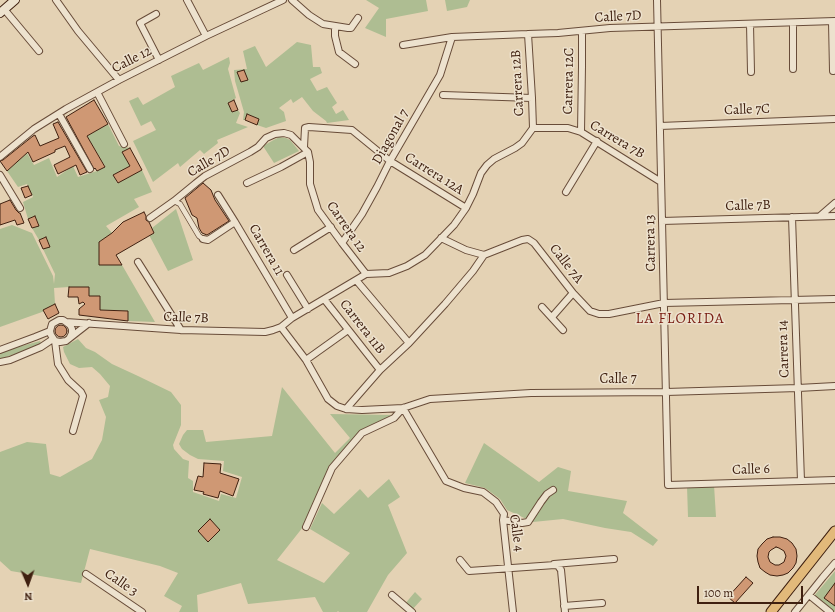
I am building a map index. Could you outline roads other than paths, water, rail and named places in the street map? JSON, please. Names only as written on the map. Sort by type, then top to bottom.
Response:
[{"type":"main road","points":[[2,11],[15,0]]},
{"type":"main road","points":[[771,612],[835,531]]},
{"type":"street","points":[[56,0],[78,31],[118,80]]},
{"type":"street","points":[[187,0],[206,36]]},
{"type":"street","name":"Calle 12","points":[[0,157],[34,129],[118,80],[283,0]]},
{"type":"street","points":[[292,0],[308,15],[323,24],[351,28],[358,18]]},
{"type":"street","name":"Carrera 13","points":[[657,0],[668,485]]},
{"type":"street","points":[[2,11],[40,51]]},
{"type":"street","points":[[156,14],[140,23],[159,60]]},
{"type":"street","points":[[833,22],[833,71]]},
{"type":"street","name":"Calle 7D","points":[[403,45],[452,37],[558,33],[610,28],[833,22]]},
{"type":"street","points":[[793,23],[793,69]]},
{"type":"street","points":[[750,24],[751,72]]},
{"type":"street","points":[[335,26],[335,36],[339,52],[354,64]]},
{"type":"street","name":"Carrera 12C","points":[[580,132],[582,31]]},
{"type":"street","name":"Carrera 12B","points":[[366,274],[389,273],[407,266],[425,255],[454,225],[466,208],[481,173],[487,165],[494,159],[522,143],[533,128],[528,34]]},
{"type":"street","name":"Diagonal 7","points":[[342,243],[362,214],[390,161],[440,75],[452,37]]},
{"type":"street","points":[[97,92],[124,144]]},
{"type":"street","points":[[443,95],[532,98]]},
{"type":"street","points":[[59,114],[90,170]]},
{"type":"street","name":"Calle 7C","points":[[660,126],[835,119]]},
{"type":"street","name":"Carrera 12","points":[[366,274],[318,210],[310,184],[310,162],[306,149],[305,128],[352,130],[390,161]]},
{"type":"street","name":"Carrera 7B","points":[[533,128],[568,128],[580,132],[597,141],[661,182]]},
{"type":"street","name":"Calle 7D","points":[[150,218],[205,176],[250,152],[258,147],[266,138],[275,134],[291,135],[306,149]]},
{"type":"street","points":[[566,192],[597,141]]},
{"type":"street","points":[[247,182],[281,167],[306,149]]},
{"type":"street","name":"Carrera 12A","points":[[390,161],[466,208]]},
{"type":"street","points":[[0,175],[20,208]]},
{"type":"street","name":"Carrera 11","points":[[218,195],[292,318]]},
{"type":"street","points":[[174,201],[180,204],[199,236],[203,239],[208,240],[235,222]]},
{"type":"street","points":[[820,216],[835,203]]},
{"type":"street","name":"Calle 7B","points":[[662,221],[835,216]]},
{"type":"street","name":"Carrera 14","points":[[792,217],[801,481]]},
{"type":"street","points":[[294,250],[330,228]]},
{"type":"street","points":[[346,409],[380,370],[409,343],[445,304],[473,271],[484,255],[466,250],[441,238]]},
{"type":"street","name":"Calle 7A","points":[[484,255],[528,239],[534,243],[573,293],[590,311],[599,314],[609,314],[664,303],[835,299]]},
{"type":"street","points":[[138,262],[181,330]]},
{"type":"street","name":"Calle 7B","points":[[66,322],[181,330],[265,332],[274,330],[281,326],[366,274]]},
{"type":"street","points":[[287,275],[308,309]]},
{"type":"street","points":[[356,280],[409,343]]},
{"type":"street","points":[[552,317],[573,293]]},
{"type":"street","name":"Carrera 11B","points":[[324,299],[380,370]]},
{"type":"street","points":[[542,307],[563,330]]},
{"type":"street","points":[[70,337],[72,328],[66,322],[63,320],[52,324],[50,331],[54,340],[58,364],[68,380],[81,392],[83,396],[73,431]]},
{"type":"street","points":[[0,362],[10,360],[35,350],[54,340],[63,342],[89,323]]},
{"type":"street","points":[[281,326],[306,360],[328,399],[337,406],[346,409],[362,410],[403,408]]},
{"type":"street","points":[[306,360],[348,330]]},
{"type":"street","points":[[0,350],[50,331]]},
{"type":"street","name":"Calle 7","points":[[403,408],[430,399],[460,396],[531,393],[666,392],[835,386]]},
{"type":"street","points":[[306,526],[332,468],[362,433],[394,418],[403,408]]},
{"type":"street","name":"Calle 4","points":[[403,408],[446,481],[464,488],[483,492],[496,502],[504,514],[503,520],[513,612]]},
{"type":"street","name":"Calle 6","points":[[668,485],[835,480]]},
{"type":"street","points":[[503,520],[522,523],[528,522],[547,494],[553,490]]},
{"type":"street","points":[[509,568],[614,558]]},
{"type":"street","points":[[460,560],[469,571],[555,565],[561,570],[565,609],[602,603]]},
{"type":"street","points":[[795,612],[822,577],[835,563]]},
{"type":"street","name":"Calle 3","points":[[86,574],[142,612]]},
{"type":"street","points":[[392,595],[412,612]]},
{"type":"street","points":[[809,595],[830,612]]},
{"type":"district","name":"LA FLORIDA","points":[[680,319]]}]
